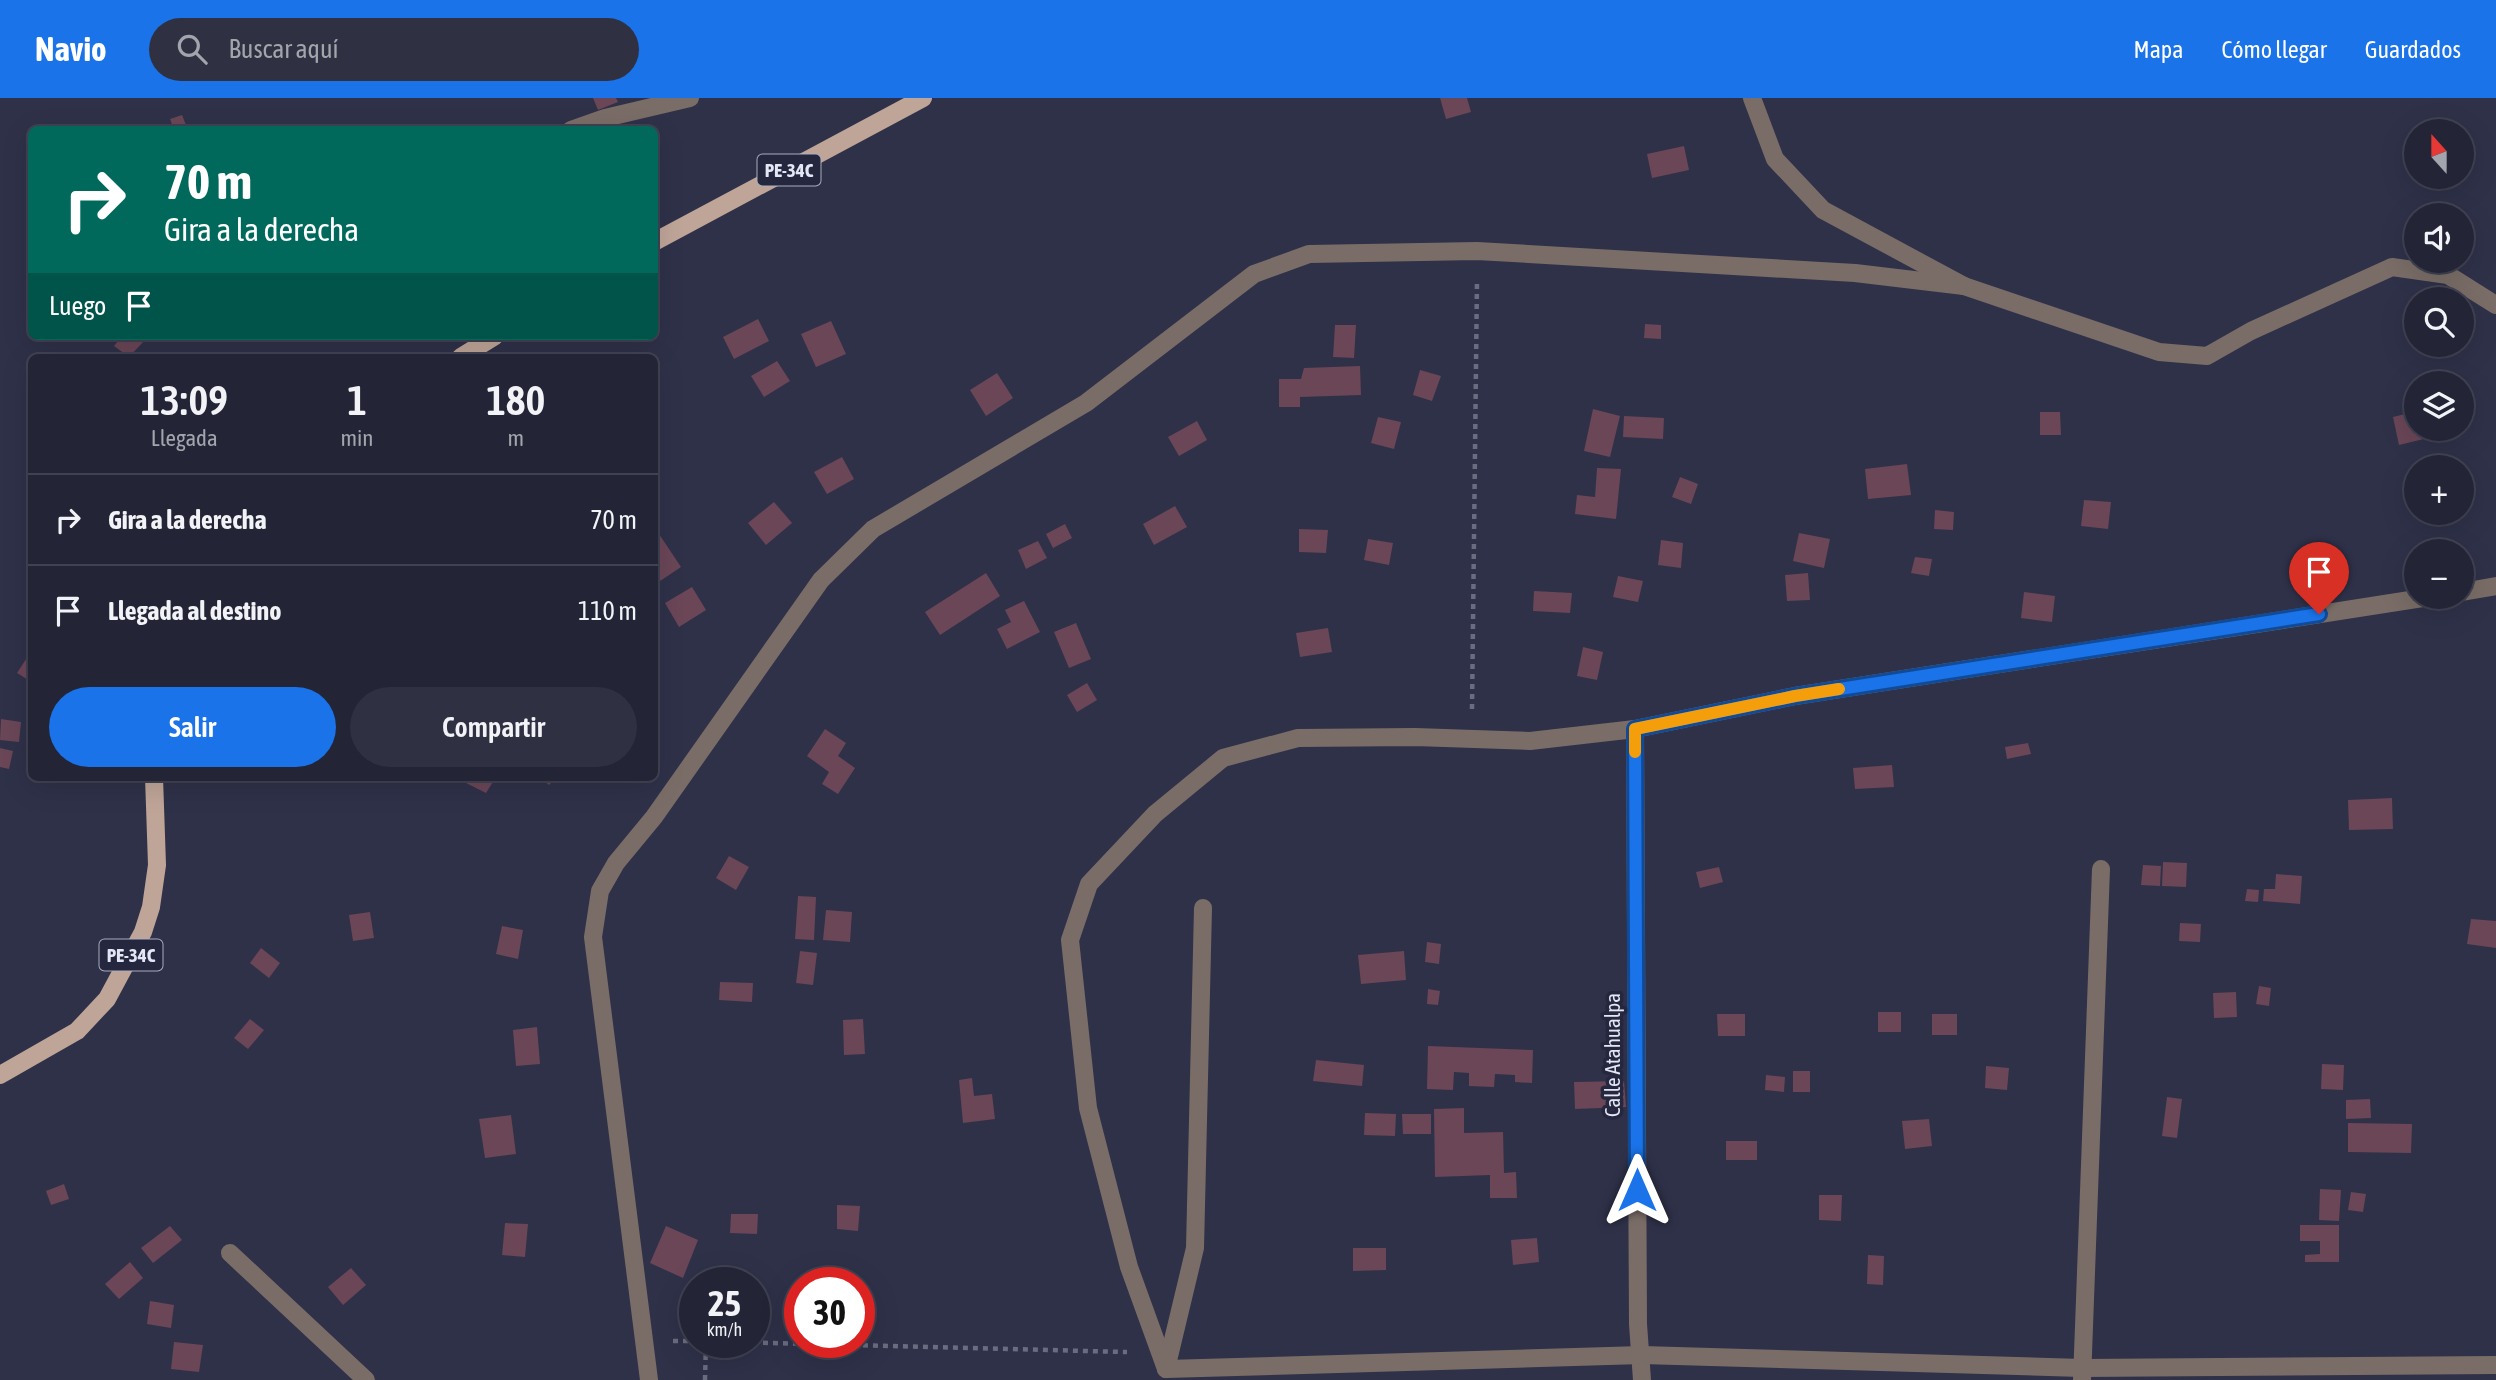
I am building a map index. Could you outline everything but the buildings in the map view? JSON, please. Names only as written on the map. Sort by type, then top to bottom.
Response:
[{"type":"main road","name":"PE-34C","points":[[658,240],[923,98]]},
{"type":"main road","points":[[466,354],[489,340]]},
{"type":"main road","name":"PE-34C","points":[[0,1075],[76,1031],[107,999],[143,932],[151,907],[157,865],[154,781]]},
{"type":"street","points":[[582,126],[690,98]]},
{"type":"street","points":[[1752,98],[1775,159],[1823,210],[1964,286],[2159,352],[2207,356],[2250,331],[2392,267],[2448,275],[2496,305]]},
{"type":"street","points":[[649,1380],[593,937],[600,891],[616,863],[654,817],[821,580],[873,529],[1086,403],[1254,274],[1309,254],[1477,251],[1855,274],[1964,286]]},
{"type":"street","points":[[2474,590],[2496,586]]},
{"type":"street","points":[[1166,1374],[1129,1267],[1088,1108],[1070,940],[1089,884],[1155,814],[1223,758],[1298,738],[1471,738],[1530,741],[1635,729],[1795,696],[2404,601]]},
{"type":"street","name":"Calle Atahualpa","points":[[1635,729],[1637,1310],[1642,1380]]},
{"type":"street","points":[[2082,1374],[2101,869]]},
{"type":"street","points":[[1166,1374],[1195,1248],[1203,908]]},
{"type":"street","points":[[230,1254],[366,1380]]},
{"type":"street","points":[[1166,1374],[1642,1355],[2082,1374],[2496,1365]]},
{"type":"path","points":[[1471,738],[1477,251]]},
{"type":"path","points":[[770,1343],[1124,1350],[1166,1374]]},
{"type":"path","points":[[705,1380],[706,1358]]},
{"type":"slow traffic","points":[[1635,752],[1635,729],[1839,689]]},
{"type":"route","points":[[1637,1190],[1635,729],[1795,696],[2319,614]]}]
